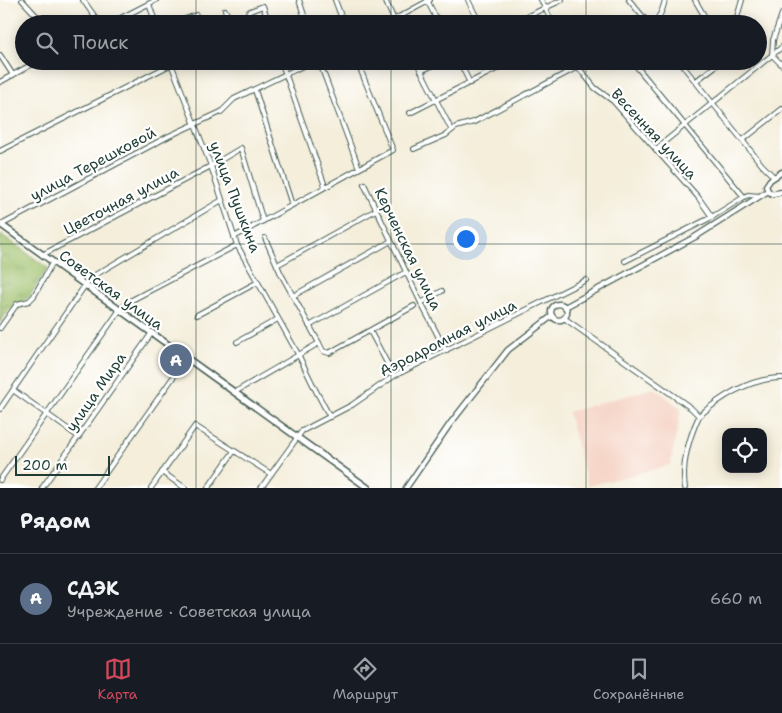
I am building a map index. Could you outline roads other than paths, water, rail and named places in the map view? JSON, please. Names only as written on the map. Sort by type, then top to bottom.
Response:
[{"type":"main road","name":"Советская улица","points":[[1,225],[368,488]]},
{"type":"street","points":[[22,0],[36,15]]},
{"type":"street","points":[[83,0],[94,15]]},
{"type":"street","points":[[127,15],[156,0]]},
{"type":"street","points":[[299,0],[304,15]]},
{"type":"street","points":[[335,0],[341,15]]},
{"type":"street","points":[[384,0],[392,15]]},
{"type":"street","points":[[406,15],[428,0],[435,15]]},
{"type":"street","points":[[468,0],[476,15]]},
{"type":"street","points":[[541,0],[548,15]]},
{"type":"street","points":[[531,15],[562,0]]},
{"type":"street","points":[[629,0],[641,15]]},
{"type":"street","points":[[660,15],[664,8],[665,0]]},
{"type":"street","points":[[738,15],[742,0]]},
{"type":"street","points":[[694,1],[703,15]]},
{"type":"street","points":[[149,4],[153,15]]},
{"type":"street","points":[[246,15],[250,11],[263,6],[267,15]]},
{"type":"street","points":[[225,10],[228,15]]},
{"type":"street","points":[[782,14],[773,40],[772,54],[782,65]]},
{"type":"street","points":[[767,58],[782,47]]},
{"type":"street","points":[[0,55],[13,75]]},
{"type":"street","points":[[0,82],[22,70]]},
{"type":"street","points":[[0,151],[157,70]]},
{"type":"street","name":"улица Пушкина","points":[[175,70],[211,166],[234,237],[330,416]]},
{"type":"street","points":[[284,70],[324,186]]},
{"type":"street","name":"улица Терешковой","points":[[1,225],[195,123],[220,112],[234,100],[296,70]]},
{"type":"street","points":[[322,70],[359,168]]},
{"type":"street","points":[[234,237],[324,186],[393,150],[361,70]]},
{"type":"street","points":[[425,70],[421,72],[451,129]]},
{"type":"street","points":[[464,70],[470,82]]},
{"type":"street","points":[[410,114],[494,70]]},
{"type":"street","points":[[414,148],[446,135],[451,129],[474,122],[571,70]]},
{"type":"street","name":"Весенняя улица","points":[[580,70],[595,88],[613,101],[698,197],[712,217]]},
{"type":"street","points":[[639,70],[744,197]]},
{"type":"street","points":[[687,70],[762,165],[774,177]]},
{"type":"street","points":[[696,81],[710,70]]},
{"type":"street","points":[[656,151],[684,125],[752,70]]},
{"type":"street","points":[[255,90],[292,204]]},
{"type":"street","points":[[743,140],[782,109]]},
{"type":"street","name":"Цветочная улица","points":[[42,255],[211,166],[241,148],[263,221]]},
{"type":"street","points":[[782,172],[767,183],[768,191],[774,195],[782,192]]},
{"type":"street","name":"Керченская улица","points":[[364,184],[446,351]]},
{"type":"street","points":[[566,307],[676,248],[768,191]]},
{"type":"street","points":[[625,261],[712,217],[748,195],[760,196]]},
{"type":"street","points":[[0,409],[90,278],[222,200]]},
{"type":"street","points":[[277,265],[376,210]]},
{"type":"street","points":[[265,238],[293,296],[324,351],[329,353],[414,306]]},
{"type":"street","points":[[293,296],[391,241]]},
{"type":"street","points":[[0,480],[119,311],[128,302],[238,245]]},
{"type":"street","points":[[0,328],[17,304],[28,301],[34,296],[52,262]]},
{"type":"street","points":[[310,326],[406,272]]},
{"type":"street","name":"Аэродромная улица","points":[[297,436],[302,431],[352,405],[394,376],[586,280]]},
{"type":"street","points":[[197,315],[258,282]]},
{"type":"street","points":[[421,303],[442,292]]},
{"type":"street","points":[[559,303],[566,307],[567,312],[564,318],[558,320],[552,316],[550,311],[553,305],[559,303]]},
{"type":"street","points":[[406,488],[481,382],[508,350],[552,316]]},
{"type":"street","points":[[564,318],[692,408],[699,416]]},
{"type":"street","points":[[237,342],[278,319]]},
{"type":"street","points":[[370,331],[394,376]]},
{"type":"street","name":"улица Мира","points":[[42,488],[151,334]]},
{"type":"street","points":[[235,392],[319,343]]},
{"type":"street","points":[[96,488],[186,359]]},
{"type":"street","points":[[685,488],[684,470],[687,450],[699,416],[736,390],[772,378],[782,378]]},
{"type":"street","points":[[13,390],[79,437]]},
{"type":"street","points":[[151,488],[195,426],[271,474]]},
{"type":"street","points":[[261,488],[297,436]]},
{"type":"street","points":[[208,488],[234,451]]},
{"type":"street","points":[[162,472],[185,488]]},
{"type":"place","name":"СДЭК","points":[[176,360]]}]
